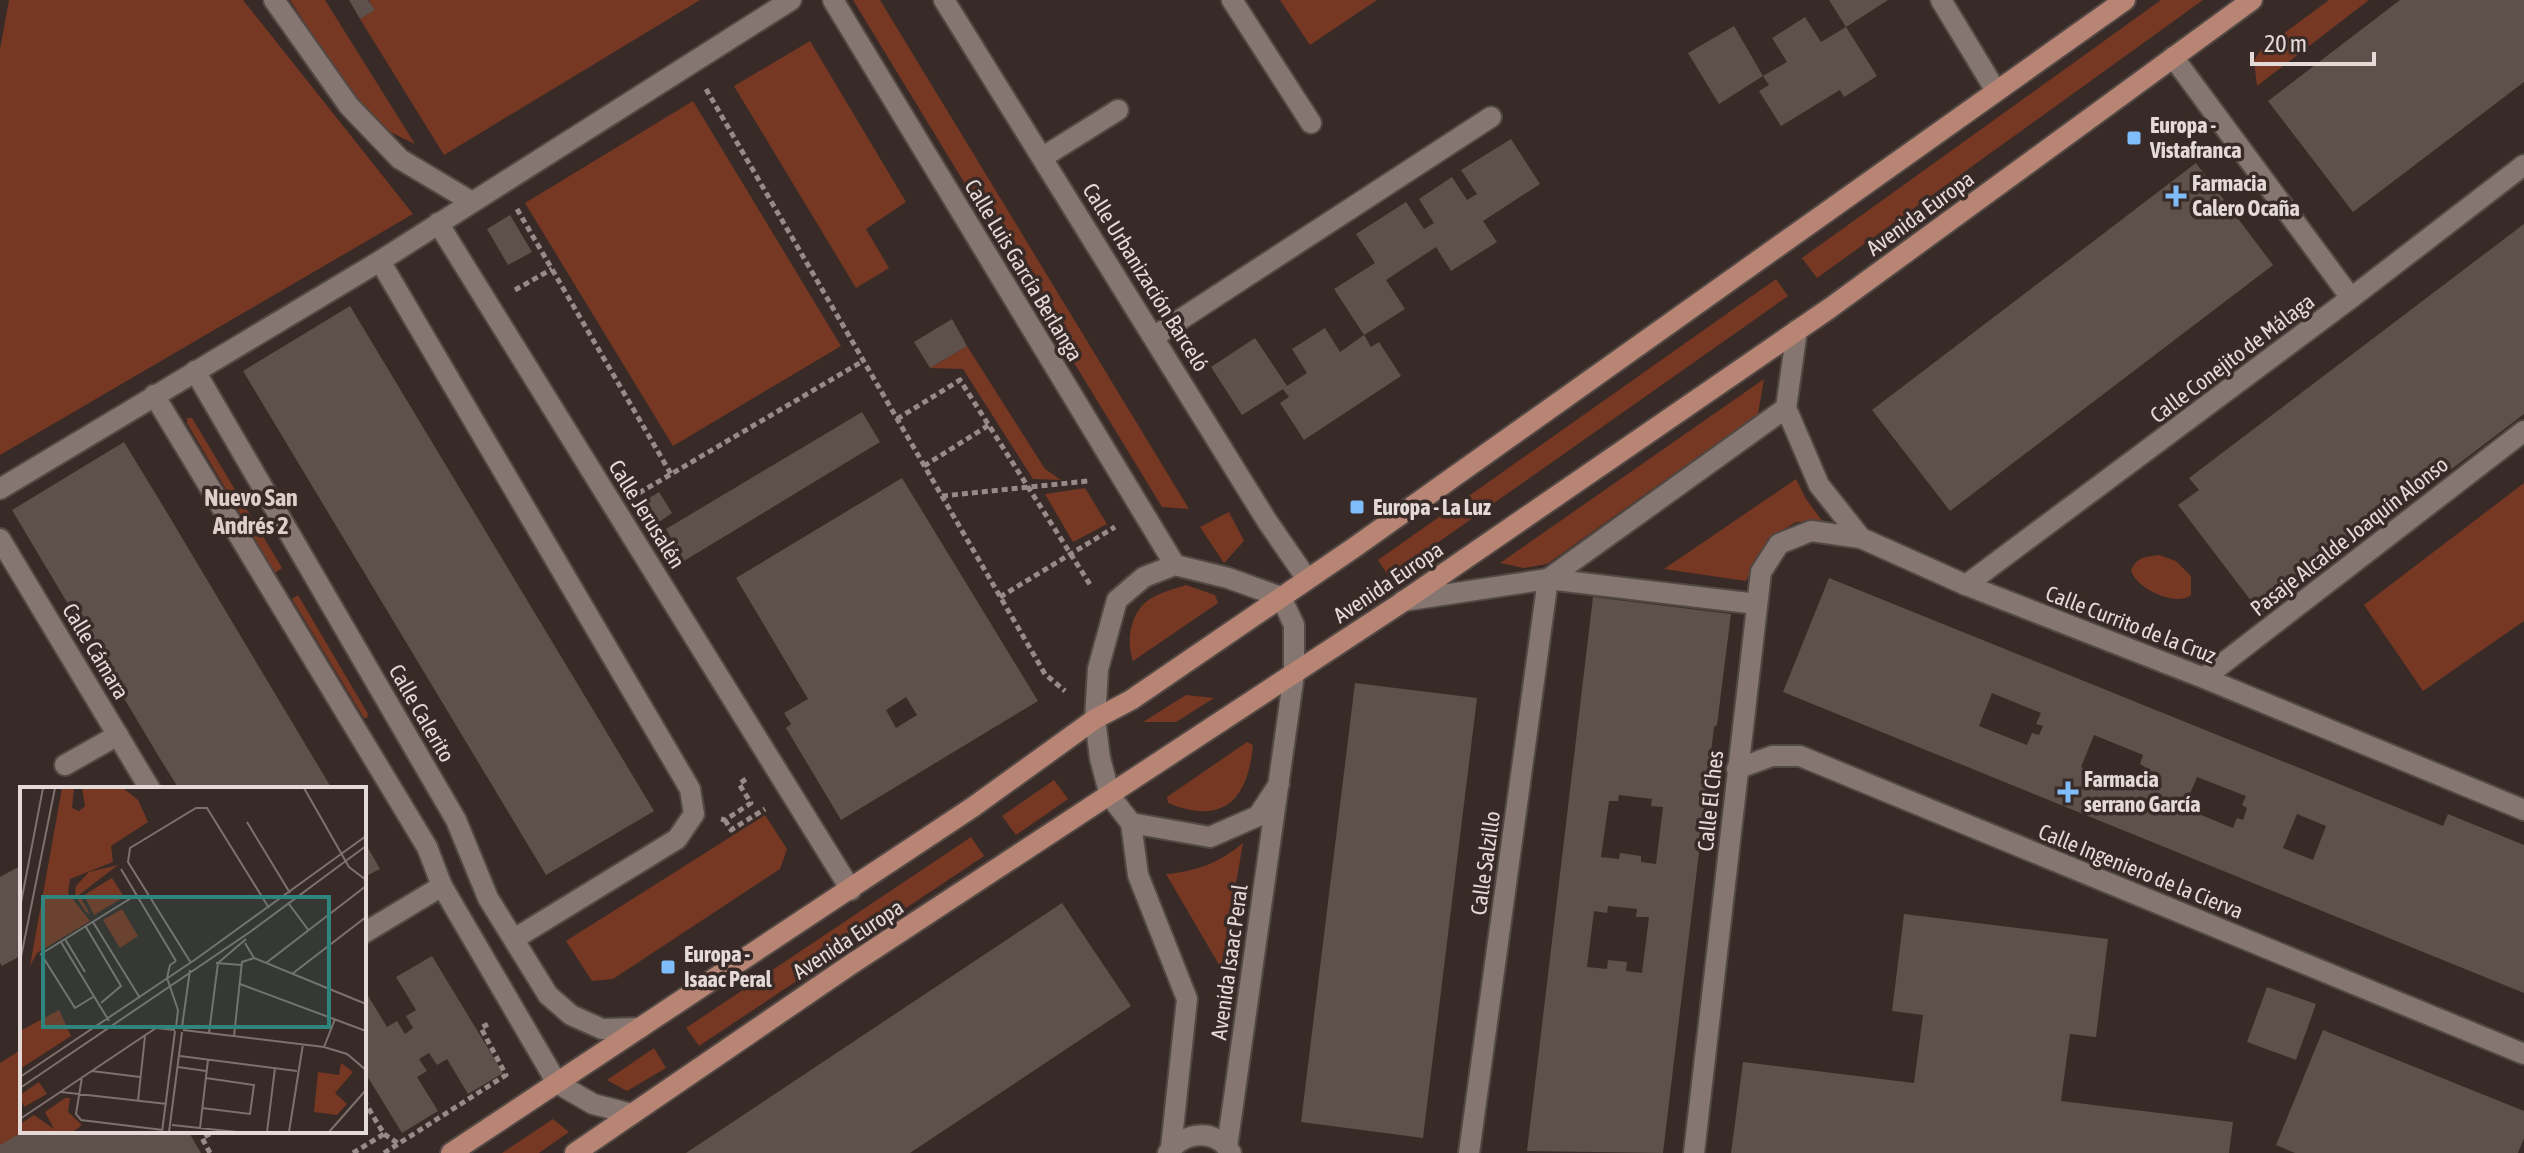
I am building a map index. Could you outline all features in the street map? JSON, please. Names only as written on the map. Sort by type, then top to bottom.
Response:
[{"type":"main road","name":"Avenida Europa","points":[[451,1153],[851,890],[1095,719],[1131,700],[1281,597],[2125,0]]},
{"type":"main road","name":"Avenida Europa","points":[[575,1153],[850,965],[1403,601],[1797,330],[2252,0]]},
{"type":"street","points":[[274,0],[349,106],[400,159],[472,202]]},
{"type":"street","points":[[0,489],[380,261],[791,0]]},
{"type":"street","name":"Calle Luis García Berlanga","points":[[833,0],[1175,565]]},
{"type":"street","name":"Calle Urbanización Barceló","points":[[944,0],[1267,521],[1307,579]]},
{"type":"street","points":[[1232,0],[1311,123]]},
{"type":"street","points":[[1941,0],[1996,91]]},
{"type":"street","points":[[2173,57],[2351,298]]},
{"type":"street","points":[[1043,157],[1118,110]]},
{"type":"street","points":[[1155,336],[1491,117]]},
{"type":"street","name":"Calle Conejito de Málaga","points":[[1966,585],[2524,165]]},
{"type":"street","name":"Calle Jerusalén","points":[[438,223],[851,890]]},
{"type":"street","points":[[380,261],[690,789],[694,814],[677,839],[514,939]]},
{"type":"street","points":[[1548,579],[1786,408],[1797,330]]},
{"type":"street","name":"Calle Calerito","points":[[195,371],[456,820],[488,898],[548,995],[571,1015],[602,1029],[640,1028]]},
{"type":"street","points":[[154,395],[427,847],[442,886],[557,1083],[593,1104],[632,1114]]},
{"type":"street","name":"Calle Currito de la Cruz","points":[[1786,408],[1819,485],[1861,538],[1966,585],[2204,678],[2524,810]]},
{"type":"street","name":"Pasaje Alcalde Joaquín Alonso","points":[[2204,678],[2524,431]]},
{"type":"street","name":"Calle El Ches","points":[[1694,1153],[1761,572],[1779,544],[1811,531],[1861,538]]},
{"type":"street","name":"Calle Cámara","points":[[0,539],[149,787]]},
{"type":"street","points":[[1279,784],[1258,816],[1210,837],[1131,823],[1110,796],[1100,758],[1095,719],[1098,669],[1117,600],[1144,577],[1175,565],[1228,578],[1281,597]]},
{"type":"street","points":[[1403,601],[1548,579],[1757,604]]},
{"type":"street","name":"Calle Salzillo","points":[[1469,1153],[1548,579]]},
{"type":"street","name":"Avenida Isaac Peral","points":[[1229,1150],[1294,674],[1294,625],[1281,597]]},
{"type":"street","points":[[65,765],[118,735]]},
{"type":"street","name":"Calle Ingeniero de la Cierva","points":[[1737,769],[1772,756],[1800,756],[2524,1054]]},
{"type":"street","name":"Avenida Isaac Peral","points":[[1131,823],[1138,875],[1187,999],[1170,1150]]},
{"type":"street","points":[[366,932],[442,886]]},
{"type":"street","points":[[1170,1150],[1184,1138],[1199,1134],[1214,1137],[1229,1150]]},
{"type":"path","points":[[692,64],[1045,674],[1095,719]]},
{"type":"path","points":[[502,183],[671,474]]},
{"type":"path","points":[[489,305],[552,269]]},
{"type":"path","points":[[614,507],[863,361]]},
{"type":"path","points":[[897,419],[960,380],[1092,587]]},
{"type":"path","points":[[924,466],[989,425]]},
{"type":"path","points":[[942,496],[1063,485],[1121,476]]},
{"type":"path","points":[[1000,597],[1118,525]]},
{"type":"path","points":[[694,814],[725,820],[751,803],[739,784],[749,777],[755,787]]},
{"type":"path","points":[[761,797],[775,820]]},
{"type":"path","points":[[725,820],[731,830],[768,807]]},
{"type":"path","points":[[384,1153],[506,1075],[481,1028],[491,1021],[495,1028]]},
{"type":"path","points":[[366,1104],[384,1134],[399,1144]]},
{"type":"path","points":[[210,1153],[202,1138],[211,1133]]},
{"type":"path","points":[[353,1153],[384,1134]]},
{"type":"shaded area","points":[[9,0],[243,0],[413,214],[0,455],[0,49]]},
{"type":"shaded area","points":[[290,0],[325,0],[415,144],[380,127],[355,100]]},
{"type":"shaded area","points":[[369,0],[700,0],[444,155],[360,19],[374,10]]},
{"type":"shaded area","points":[[853,0],[880,0],[1189,509],[1162,507]]},
{"type":"shaded area","points":[[1280,0],[1377,0],[1310,45]]},
{"type":"shaded area","points":[[2161,0],[2203,0],[1817,278],[1802,258]]},
{"type":"shaded area","points":[[2329,0],[2369,0],[2257,86],[2254,61],[2260,51]]},
{"type":"shaded area","points":[[810,41],[906,202],[866,229],[889,268],[856,288],[734,86]]},
{"type":"shaded area","points":[[693,101],[841,346],[673,446],[525,203]]},
{"type":"shaded area","points":[[1776,279],[1788,296],[1389,577],[1378,560]]},
{"type":"shaded area","points":[[967,346],[1045,469],[1061,480],[1033,479],[963,369],[930,368]]},
{"type":"shaded area","points":[[1764,379],[1758,414],[1547,564],[1524,568],[1500,563]]},
{"type":"shaded area","points":[[187,418],[192,418],[282,568],[275,573],[187,423]]},
{"type":"shaded area","points":[[1796,479],[1823,522],[1796,522],[1768,539],[1746,581],[1664,569]]},
{"type":"shaded area","points":[[2524,483],[2524,621],[2423,691],[2364,605]]},
{"type":"shaded area","points":[[1085,488],[1107,524],[1073,542],[1045,494]]},
{"type":"shaded area","points":[[1229,512],[1244,541],[1224,563],[1200,527]]},
{"type":"shaded area","points":[[2159,555],[2176,561],[2191,576],[2191,595],[2176,599],[2167,597],[2149,590],[2135,578],[2131,571],[2138,560]]},
{"type":"shaded area","points":[[1186,585],[1215,595],[1218,603],[1133,661],[1130,636],[1138,611],[1154,597]]},
{"type":"shaded area","points":[[298,595],[368,714],[367,718],[364,718],[292,599]]},
{"type":"shaded area","points":[[1186,695],[1214,698],[1176,722],[1143,722]]},
{"type":"shaded area","points":[[1247,742],[1253,745],[1250,764],[1239,793],[1230,803],[1204,811],[1168,803],[1167,797]]},
{"type":"shaded area","points":[[1054,780],[1068,799],[1016,835],[1002,816]]},
{"type":"shaded area","points":[[765,815],[787,849],[780,869],[613,979],[592,981],[566,941]]},
{"type":"shaded area","points":[[971,837],[984,856],[699,1046],[686,1028]]},
{"type":"shaded area","points":[[1243,843],[1221,968],[1166,874],[1207,865]]},
{"type":"shaded area","points":[[654,1048],[666,1068],[627,1091],[607,1080]]},
{"type":"shaded area","points":[[20,1050],[20,1133],[189,1133],[200,1153],[0,1153],[0,1063]]},
{"type":"shaded area","points":[[553,1119],[569,1132],[539,1153],[502,1153]]},
{"type":"building","points":[[349,0],[368,0],[375,10],[360,19]]},
{"type":"building","points":[[1829,0],[1888,0],[1846,27]]},
{"type":"building","points":[[2400,0],[2524,0],[2524,82],[2353,212],[2268,101]]},
{"type":"building","points":[[1805,17],[1821,42],[1846,27],[1877,76],[1844,97],[1840,90],[1781,126],[1759,91],[1769,85],[1763,76],[1787,62],[1772,38]]},
{"type":"building","points":[[1734,26],[1763,76],[1719,104],[1688,53]]},
{"type":"building","points":[[1511,139],[1540,184],[1483,221],[1497,242],[1451,271],[1436,247],[1386,280],[1405,309],[1364,335],[1334,289],[1375,263],[1356,234],[1406,202],[1424,229],[1434,223],[1419,199],[1452,177],[1467,200],[1477,194],[1461,170]]},
{"type":"building","points":[[2196,163],[2273,265],[1950,511],[1872,410]]},
{"type":"building","points":[[510,215],[532,252],[508,265],[487,229]]},
{"type":"building","points":[[2524,224],[2524,414],[2261,614],[2178,505],[2199,490],[2189,478]]},
{"type":"building","points":[[350,306],[654,811],[546,875],[243,371]]},
{"type":"building","points":[[952,319],[967,346],[930,368],[914,342]]},
{"type":"building","points":[[1325,328],[1340,352],[1364,335],[1371,347],[1379,342],[1401,376],[1304,440],[1280,403],[1289,397],[1283,389],[1242,415],[1211,367],[1255,338],[1287,386],[1307,373],[1292,349]]},
{"type":"building","points":[[862,412],[880,442],[684,561],[666,529]]},
{"type":"building","points":[[124,442],[331,787],[178,787],[12,510]]},
{"type":"building","points":[[902,478],[1038,701],[841,820],[786,728],[791,724],[784,713],[808,699],[736,578]],"holes":[[[906,697],[917,715],[896,728],[886,710]]]},
{"type":"building","points":[[659,492],[672,513],[659,522],[646,500]]},
{"type":"building","points":[[1829,578],[2443,826],[2448,814],[2524,845],[2524,993],[1783,692]],"holes":[[[1992,693],[2041,713],[2036,724],[2043,726],[2039,735],[2032,733],[2027,745],[1979,726]],[[2094,735],[2143,755],[2140,764],[2145,767],[2141,777],[2135,775],[2130,786],[2081,767]],[[2197,777],[2246,796],[2242,805],[2247,808],[2243,820],[2237,818],[2233,828],[2184,808]],[[2297,814],[2326,826],[2313,860],[2283,848]]]},
{"type":"building","points":[[1593,597],[1731,614],[1717,725],[1714,727],[1663,1153],[1527,1151]],"holes":[[[1619,795],[1652,799],[1651,806],[1663,807],[1656,864],[1641,862],[1641,856],[1620,853],[1619,859],[1601,857],[1609,801],[1618,801]],[[1608,906],[1637,909],[1636,917],[1649,917],[1642,973],[1626,971],[1627,962],[1608,960],[1607,969],[1587,967],[1594,911],[1607,913]]]},
{"type":"building","points":[[1355,683],[1477,698],[1423,1138],[1301,1122]]},
{"type":"building","points":[[366,844],[380,869],[366,876]]},
{"type":"building","points":[[20,866],[20,956],[2,966],[0,963],[0,877]]},
{"type":"building","points":[[1062,903],[1131,1006],[910,1153],[686,1153]]},
{"type":"building","points":[[1904,914],[2108,939],[2096,1037],[2070,1034],[2061,1101],[2233,1122],[2229,1153],[1731,1153],[1743,1062],[1914,1083],[1923,1015],[1892,1011]]},
{"type":"building","points":[[432,956],[503,1073],[468,1094],[447,1059],[437,1065],[429,1053],[419,1059],[427,1071],[417,1077],[438,1111],[402,1133],[366,1074],[366,994],[387,1027],[397,1021],[405,1034],[413,1028],[406,1016],[416,1010],[396,977]]},
{"type":"building","points":[[2267,987],[2316,1004],[2296,1060],[2247,1042]]},
{"type":"building","points":[[2323,1030],[2524,1111],[2524,1138],[2518,1153],[2295,1153],[2276,1145]]},
{"type":"building","points":[[21,1133],[189,1133],[201,1153],[0,1153],[0,1145]]},
{"type":"place","name":"Europa - Vistafranca","points":[[2134,138]]},
{"type":"place","name":"Farmacia Calero Ocaña","points":[[2176,196]]},
{"type":"place","name":"Europa - La Luz","points":[[1357,507]]},
{"type":"place","name":"Farmacia serrano García","points":[[2068,792]]},
{"type":"place","name":"Europa - Isaac Peral","points":[[668,967]]},
{"type":"district","name":"Nuevo San Andrés 2","points":[[251,512]]}]
